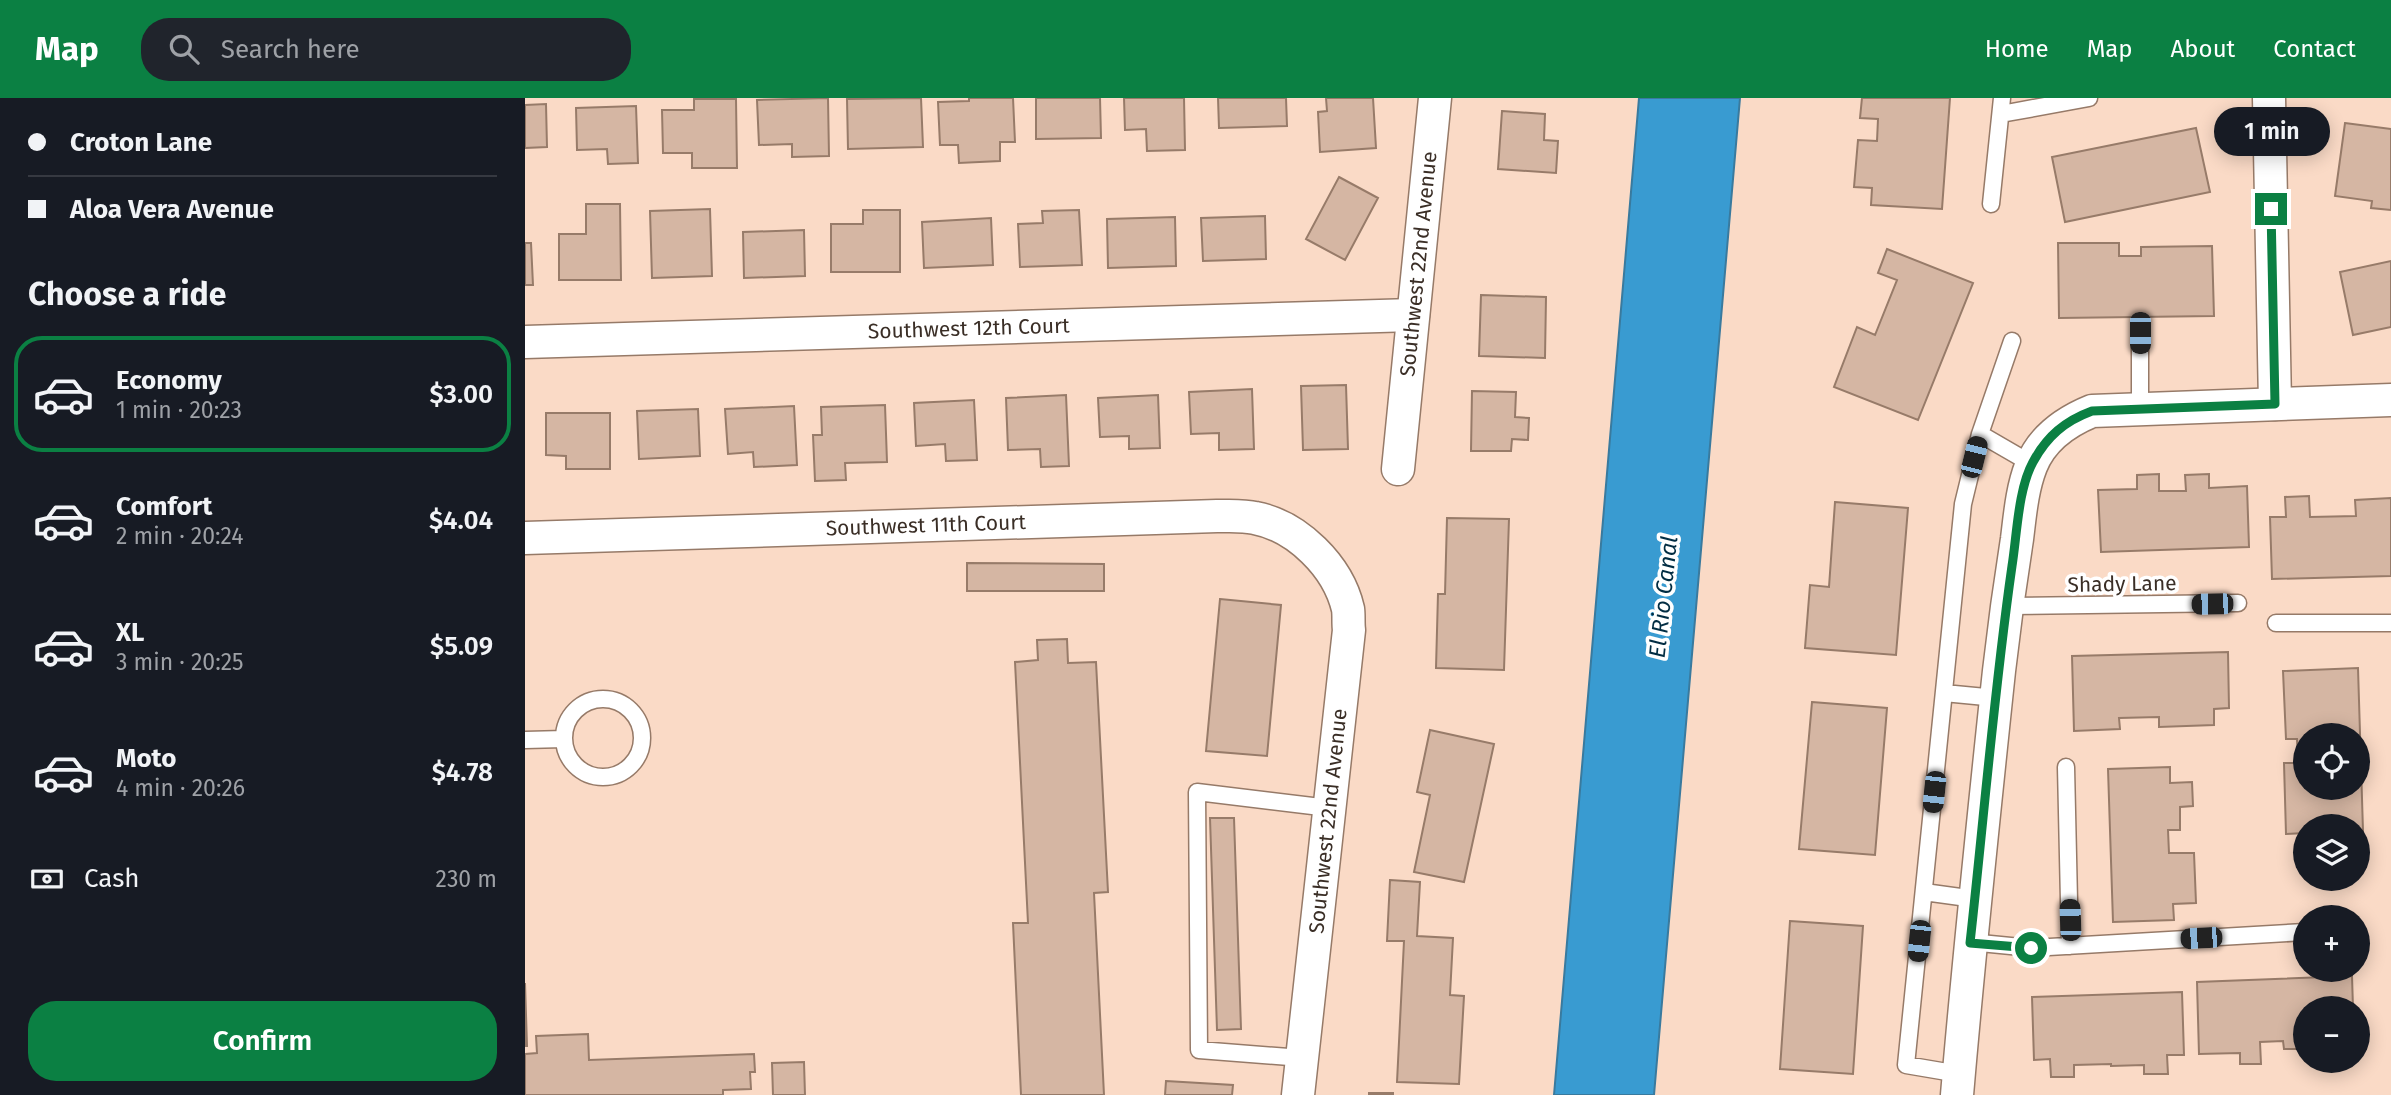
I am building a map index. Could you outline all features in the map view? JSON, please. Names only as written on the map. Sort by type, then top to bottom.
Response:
[{"type":"street","name":"Southwest 22nd Avenue","points":[[1398,469],[1435,98]]},
{"type":"street","points":[[2269,98],[2275,404]]},
{"type":"street","name":"Southwest 12th Court","points":[[525,342],[1413,315]]},
{"type":"street","points":[[1958,1084],[1970,943],[2006,606],[2025,485],[2032,464],[2055,431],[2072,419],[2092,411],[2391,400]]},
{"type":"street","name":"Southwest 11th Court","points":[[525,538],[1217,516],[1254,518],[1280,526],[1300,538],[1317,554]]},
{"type":"street","name":"Southwest 22nd Avenue","points":[[1298,1095],[1349,630],[1348,609],[1329,570],[1317,554]]},
{"type":"lane","points":[[1991,204],[2002,106],[2089,98]]},
{"type":"lane","points":[[2140,333],[2140,409]]},
{"type":"lane","points":[[1958,1084],[1906,1065],[1963,504],[1980,434],[2013,341]]},
{"type":"lane","points":[[1980,434],[2032,464]]},
{"type":"lane","name":"Shady Lane","points":[[2006,606],[2238,603]]},
{"type":"lane","points":[[2276,623],[2391,623]]},
{"type":"lane","points":[[1944,693],[1996,698]]},
{"type":"lane","points":[[602,699],[625,706],[634,714],[642,736],[641,748],[635,760],[616,774],[605,776],[581,770],[567,751],[564,739],[571,716],[579,707],[602,699]]},
{"type":"lane","points":[[525,740],[564,739]]},
{"type":"lane","points":[[2066,767],[2070,946]]},
{"type":"lane","points":[[1302,1058],[1199,1050],[1197,792],[1329,808]]},
{"type":"lane","points":[[1924,892],[1975,899]]},
{"type":"lane","points":[[1970,943],[2031,948],[2293,933]]},
{"type":"water","name":"El Rio Canal","points":[[1639,98],[1740,98],[1654,1095],[1554,1095]]},
{"type":"building","points":[[828,98],[829,156],[792,157],[792,144],[759,145],[757,100]]},
{"type":"building","points":[[921,98],[923,147],[848,149],[847,99]]},
{"type":"building","points":[[969,98],[1013,98],[1015,142],[1000,142],[1000,161],[959,163],[958,145],[940,145],[938,102],[969,101]]},
{"type":"building","points":[[1036,98],[1100,98],[1101,138],[1036,139]]},
{"type":"building","points":[[1124,98],[1184,98],[1185,150],[1147,151],[1146,129],[1125,130]]},
{"type":"building","points":[[1218,98],[1286,98],[1287,126],[1219,128]]},
{"type":"building","points":[[1326,98],[1373,98],[1376,148],[1320,152],[1318,112],[1327,111]]},
{"type":"building","points":[[1862,98],[1950,98],[1942,209],[1871,205],[1872,188],[1854,187],[1858,140],[1877,141],[1878,119],[1860,118]]},
{"type":"building","points":[[694,99],[736,99],[737,168],[692,168],[692,153],[663,153],[662,110],[694,110]]},
{"type":"building","points":[[546,104],[547,147],[525,148],[525,105]]},
{"type":"building","points":[[636,106],[638,163],[608,164],[607,149],[577,150],[576,108]]},
{"type":"building","points":[[1502,111],[1545,114],[1544,140],[1558,141],[1556,173],[1498,169]]},
{"type":"building","points":[[2345,123],[2391,129],[2391,210],[2371,208],[2372,201],[2335,196]]},
{"type":"building","points":[[2196,128],[2210,192],[2065,222],[2052,157]]},
{"type":"building","points":[[1339,177],[1378,198],[1345,260],[1306,239]]},
{"type":"building","points":[[586,204],[620,204],[621,280],[559,280],[559,234],[586,234]]},
{"type":"building","points":[[710,209],[712,276],[652,278],[650,211]]},
{"type":"building","points":[[863,210],[900,210],[900,272],[831,272],[831,224],[863,224]]},
{"type":"building","points":[[1079,210],[1082,265],[1020,267],[1018,224],[1043,223],[1042,211]]},
{"type":"building","points":[[1265,216],[1266,259],[1203,261],[1201,218]]},
{"type":"building","points":[[1175,217],[1176,266],[1108,268],[1107,219]]},
{"type":"building","points":[[991,218],[993,265],[924,268],[922,222]]},
{"type":"building","points":[[804,230],[805,276],[744,278],[743,232]]},
{"type":"building","points":[[525,243],[531,243],[533,285],[525,285]]},
{"type":"building","points":[[2058,243],[2119,243],[2119,256],[2141,256],[2141,247],[2212,246],[2214,316],[2059,318]]},
{"type":"building","points":[[1887,249],[1973,283],[1918,420],[1834,387],[1857,327],[1875,335],[1897,280],[1878,273]]},
{"type":"building","points":[[2391,261],[2391,327],[2353,335],[2340,272]]},
{"type":"building","points":[[1481,295],[1546,297],[1545,358],[1479,356]]},
{"type":"building","points":[[1346,385],[1348,449],[1303,450],[1301,386]]},
{"type":"building","points":[[1252,389],[1254,449],[1219,450],[1219,433],[1191,434],[1189,392]]},
{"type":"building","points":[[1472,391],[1516,392],[1515,417],[1529,418],[1528,440],[1512,439],[1511,451],[1471,451]]},
{"type":"building","points":[[1066,395],[1069,466],[1041,467],[1040,449],[1008,450],[1006,398]]},
{"type":"building","points":[[1158,395],[1160,448],[1129,449],[1129,436],[1100,437],[1098,398]]},
{"type":"building","points":[[974,400],[977,460],[946,461],[945,444],[916,446],[914,403]]},
{"type":"building","points":[[885,405],[887,462],[845,463],[846,480],[815,481],[813,435],[822,435],[821,407]]},
{"type":"building","points":[[794,406],[797,465],[754,467],[753,452],[728,454],[725,409]]},
{"type":"building","points":[[698,409],[700,456],[639,459],[637,411]]},
{"type":"building","points":[[546,413],[610,413],[610,469],[566,469],[566,456],[546,455]]},
{"type":"building","points":[[2159,474],[2159,491],[2186,491],[2185,475],[2209,474],[2209,488],[2247,486],[2249,547],[2101,552],[2098,490],[2137,489],[2137,475]]},
{"type":"building","points":[[2309,496],[2310,517],[2356,516],[2355,500],[2391,498],[2391,576],[2272,579],[2270,517],[2286,517],[2285,497]]},
{"type":"building","points":[[1835,502],[1908,508],[1896,655],[1805,648],[1810,585],[1829,587]]},
{"type":"building","points":[[1447,518],[1509,519],[1504,670],[1436,668],[1438,594],[1445,594]]},
{"type":"building","points":[[967,563],[1104,564],[1104,591],[967,591]]},
{"type":"building","points":[[1220,599],[1281,605],[1267,756],[1206,751]]},
{"type":"building","points":[[1067,639],[1068,663],[1096,662],[1108,892],[1094,893],[1104,1095],[1021,1095],[1013,923],[1028,923],[1015,662],[1038,660],[1037,640]]},
{"type":"building","points":[[2228,652],[2229,708],[2214,709],[2214,725],[2159,727],[2159,717],[2119,718],[2120,729],[2074,731],[2072,656]]},
{"type":"building","points":[[2358,668],[2360,723],[2293,723],[2293,739],[2286,739],[2283,671]]},
{"type":"building","points":[[1812,702],[1887,708],[1875,855],[1799,849]]},
{"type":"building","points":[[1430,730],[1494,744],[1464,882],[1414,872],[1430,795],[1417,792]]},
{"type":"building","points":[[2284,763],[2293,763],[2293,800],[2362,800],[2362,814],[2293,814],[2293,834],[2286,834]]},
{"type":"building","points":[[2170,767],[2170,783],[2192,782],[2193,806],[2180,807],[2180,830],[2168,830],[2169,853],[2194,853],[2196,903],[2173,904],[2174,920],[2113,922],[2108,769]]},
{"type":"building","points":[[1210,818],[1234,818],[1241,1029],[1217,1030]]},
{"type":"building","points":[[1390,880],[1420,882],[1417,936],[1453,938],[1450,995],[1464,996],[1459,1084],[1397,1082],[1404,941],[1387,941]]},
{"type":"building","points":[[1790,921],[1863,926],[1853,1074],[1780,1069]]},
{"type":"building","points":[[2293,978],[2293,982],[2352,982],[2353,996],[2293,996],[2293,1049],[2284,1049],[2283,1041],[2260,1042],[2261,1064],[2240,1064],[2240,1053],[2199,1054],[2197,982]]},
{"type":"building","points":[[525,983],[527,1046],[525,1046]]},
{"type":"building","points":[[2182,992],[2184,1055],[2167,1055],[2168,1074],[2144,1074],[2144,1065],[2111,1064],[2074,1065],[2074,1077],[2051,1077],[2050,1059],[2034,1060],[2032,997]]},
{"type":"building","points":[[588,1034],[589,1060],[754,1054],[755,1072],[750,1072],[751,1089],[723,1090],[723,1095],[525,1095],[525,1054],[537,1053],[536,1036]]},
{"type":"building","points":[[804,1062],[805,1095],[773,1095],[772,1063]]},
{"type":"building","points":[[1166,1081],[1233,1085],[1232,1095],[1165,1095]]},
{"type":"building","points":[[1393,1093],[1393,1095],[1369,1095]]},
{"type":"route","points":[[2031,948],[1970,943],[2006,606],[2025,485],[2032,464],[2055,431],[2072,419],[2092,411],[2275,404],[2271,209]]}]
